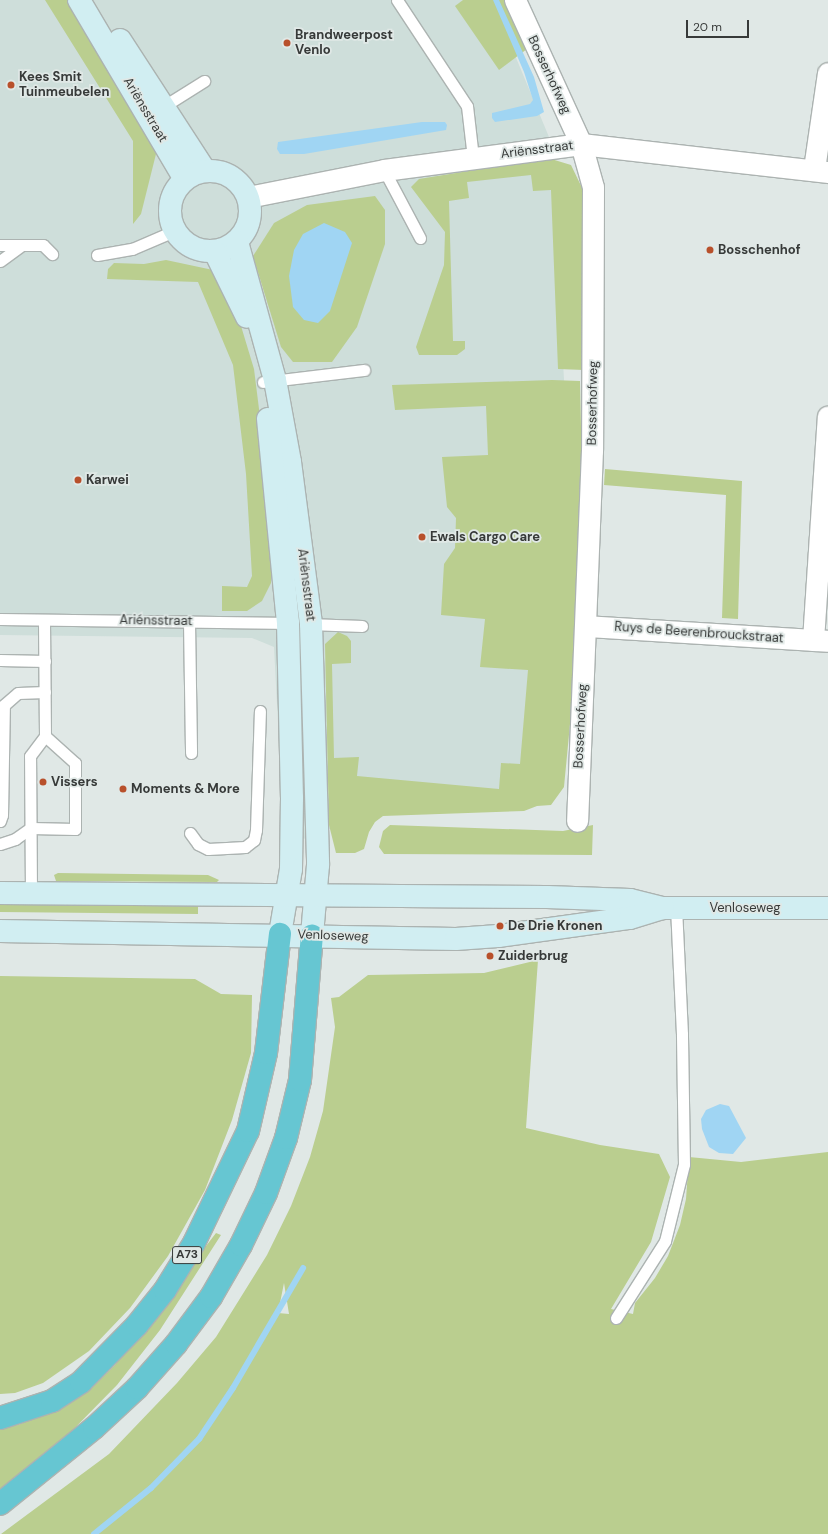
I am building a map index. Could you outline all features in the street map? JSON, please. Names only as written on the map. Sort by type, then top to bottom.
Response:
[{"type":"highway","name":"A73","points":[[0,1418],[52,1402],[81,1382],[137,1324],[164,1290],[194,1243],[248,1131],[266,1054],[280,934]]},
{"type":"highway","points":[[0,1504],[94,1428],[137,1388],[176,1344],[211,1297],[241,1245],[266,1193],[286,1138],[300,1080],[312,936]]},
{"type":"main road","name":"Ariënsstraat","points":[[79,0],[156,112],[205,171]]},
{"type":"main road","name":"Ariënsstraat","points":[[96,0],[156,112],[185,179]]},
{"type":"main road","points":[[205,171],[226,174],[243,187],[248,197],[250,221],[237,242],[215,252],[192,247],[174,231],[170,209],[178,187],[185,179],[205,171]]},
{"type":"main road","name":"Ariënsstraat","points":[[237,242],[269,381],[290,462],[311,624],[305,836],[287,895],[280,934]]},
{"type":"main road","name":"Ariënsstraat","points":[[215,252],[246,312],[269,381],[274,464],[305,836],[315,895],[312,936]]},
{"type":"main road","name":"Venloseweg","points":[[0,893],[315,895],[630,900],[669,908],[828,908]]},
{"type":"main road","name":"Venloseweg","points":[[0,931],[280,934],[440,938],[498,936],[630,918],[669,908]]},
{"type":"street","name":"Bosserhofweg","points":[[515,0],[581,144],[592,187],[594,218],[592,450],[577,821]]},
{"type":"street","points":[[821,171],[828,73]]},
{"type":"street","name":"Ariënsstraat","points":[[248,197],[384,170],[581,144],[821,171]]},
{"type":"street","name":"Ruys de Beerenbrouckstraat","points":[[586,626],[820,641],[828,417]]},
{"type":"lane","points":[[397,0],[467,106],[473,158]]},
{"type":"lane","points":[[156,112],[204,80]]},
{"type":"lane","points":[[384,170],[420,238]]},
{"type":"lane","points":[[97,255],[130,250],[174,231]]},
{"type":"lane","points":[[0,245],[43,245],[52,254]]},
{"type":"lane","points":[[0,261],[22,245]]},
{"type":"lane","points":[[269,381],[364,370]]},
{"type":"lane","name":"Ariénsstraat","points":[[0,619],[288,623],[362,626]]},
{"type":"lane","points":[[31,893],[30,756],[45,736],[44,620]]},
{"type":"lane","points":[[189,622],[191,753]]},
{"type":"lane","points":[[0,660],[45,660]]},
{"type":"lane","points":[[0,821],[2,815],[4,705],[18,693],[45,692]]},
{"type":"lane","points":[[190,833],[198,844],[208,849],[245,847],[254,840],[256,830],[260,711]]},
{"type":"lane","points":[[0,844],[15,839],[31,828],[75,829],[75,763],[45,736]]},
{"type":"lane","points":[[616,1318],[666,1241],[684,1164],[682,1034],[669,908]]},
{"type":"shaded area","points":[[0,0],[492,0],[549,137],[565,395],[548,796],[389,806],[280,848],[283,819],[274,647],[252,638],[0,635]]},
{"type":"green space","points":[[45,0],[72,0],[157,150],[141,214],[133,224],[133,141]]},
{"type":"green space","points":[[463,0],[506,0],[527,49],[499,70],[455,6]]},
{"type":"green space","points":[[548,158],[571,165],[585,194],[584,370],[558,369],[551,190],[533,191],[531,175],[467,182],[469,198],[449,201],[453,341],[465,341],[465,349],[457,355],[419,355],[416,347],[444,265],[445,232],[411,187],[419,179]]},
{"type":"green space","points":[[375,196],[385,210],[385,244],[357,327],[332,362],[293,362],[281,347],[253,256],[274,223],[307,205]]},
{"type":"green space","points":[[166,260],[213,270],[238,316],[254,369],[271,505],[271,583],[262,601],[247,611],[222,611],[222,586],[247,587],[252,576],[246,474],[233,365],[198,282],[107,279],[108,269],[114,263],[144,264]]},
{"type":"green space","points":[[552,380],[580,381],[582,473],[570,724],[564,787],[551,805],[537,806],[524,811],[383,816],[375,822],[369,832],[364,849],[355,853],[336,853],[329,825],[325,644],[338,632],[347,636],[351,641],[351,663],[332,664],[334,758],[359,757],[357,776],[499,789],[501,763],[520,764],[528,670],[480,667],[485,619],[441,615],[444,564],[455,548],[456,518],[447,507],[442,457],[488,455],[486,406],[395,410],[392,385]]},
{"type":"green space","points":[[605,469],[742,481],[738,619],[722,618],[726,495],[604,485]]},
{"type":"green space","points":[[390,825],[563,831],[593,825],[592,855],[384,854],[379,847],[383,831]]},
{"type":"green space","points":[[58,873],[208,875],[219,880],[217,882],[56,881],[54,875]]},
{"type":"green space","points":[[0,902],[142,903],[198,906],[198,914],[0,912]]},
{"type":"green space","points":[[538,960],[526,1128],[600,1145],[659,1154],[670,1177],[651,1242],[611,1309],[633,1314],[635,1303],[655,1278],[668,1256],[680,1225],[686,1199],[689,1157],[741,1162],[828,1152],[828,1534],[1,1534],[109,1454],[177,1383],[216,1337],[267,1255],[291,1206],[310,1157],[323,1111],[335,1027],[331,998],[339,997],[368,975],[484,973]],"holes":[[[284,1283],[289,1314],[278,1313]]]},
{"type":"green space","points":[[0,976],[195,979],[221,994],[252,995],[251,1053],[232,1120],[205,1190],[168,1256],[130,1308],[89,1351],[43,1383],[15,1393],[0,1394]]},
{"type":"green space","points":[[216,1233],[221,1235],[160,1330],[117,1385],[56,1447],[0,1492],[0,1427],[18,1425],[57,1409],[89,1391],[115,1365]]},
{"type":"water","points":[[493,0],[499,0],[534,77],[544,112],[537,116],[495,122],[492,118],[492,113],[530,104],[533,100],[524,72]]},
{"type":"water","points":[[422,122],[445,122],[447,125],[446,130],[304,154],[280,154],[277,149],[278,142]]},
{"type":"water","points":[[324,223],[345,232],[352,243],[330,311],[318,323],[304,320],[293,307],[289,276],[294,250],[303,234]]},
{"type":"water","points":[[720,1104],[729,1106],[746,1138],[733,1154],[719,1153],[709,1147],[702,1129],[701,1119],[706,1110]]},
{"type":"waterway","points":[[94,1534],[151,1488],[199,1439],[233,1388],[303,1268]]},
{"type":"place","name":"Brandweerpost Venlo","points":[[287,43]]},
{"type":"place","name":"Kees Smit Tuinmeubelen","points":[[11,85]]},
{"type":"place","name":"Bosschenhof","points":[[710,250]]},
{"type":"place","name":"Karwei","points":[[78,480]]},
{"type":"place","name":"Ewals Cargo Care","points":[[422,537]]},
{"type":"place","name":"Vissers","points":[[43,782]]},
{"type":"place","name":"Moments & More","points":[[123,789]]},
{"type":"place","name":"De Drie Kronen","points":[[500,926]]},
{"type":"place","name":"Zuiderbrug","points":[[490,956]]}]
